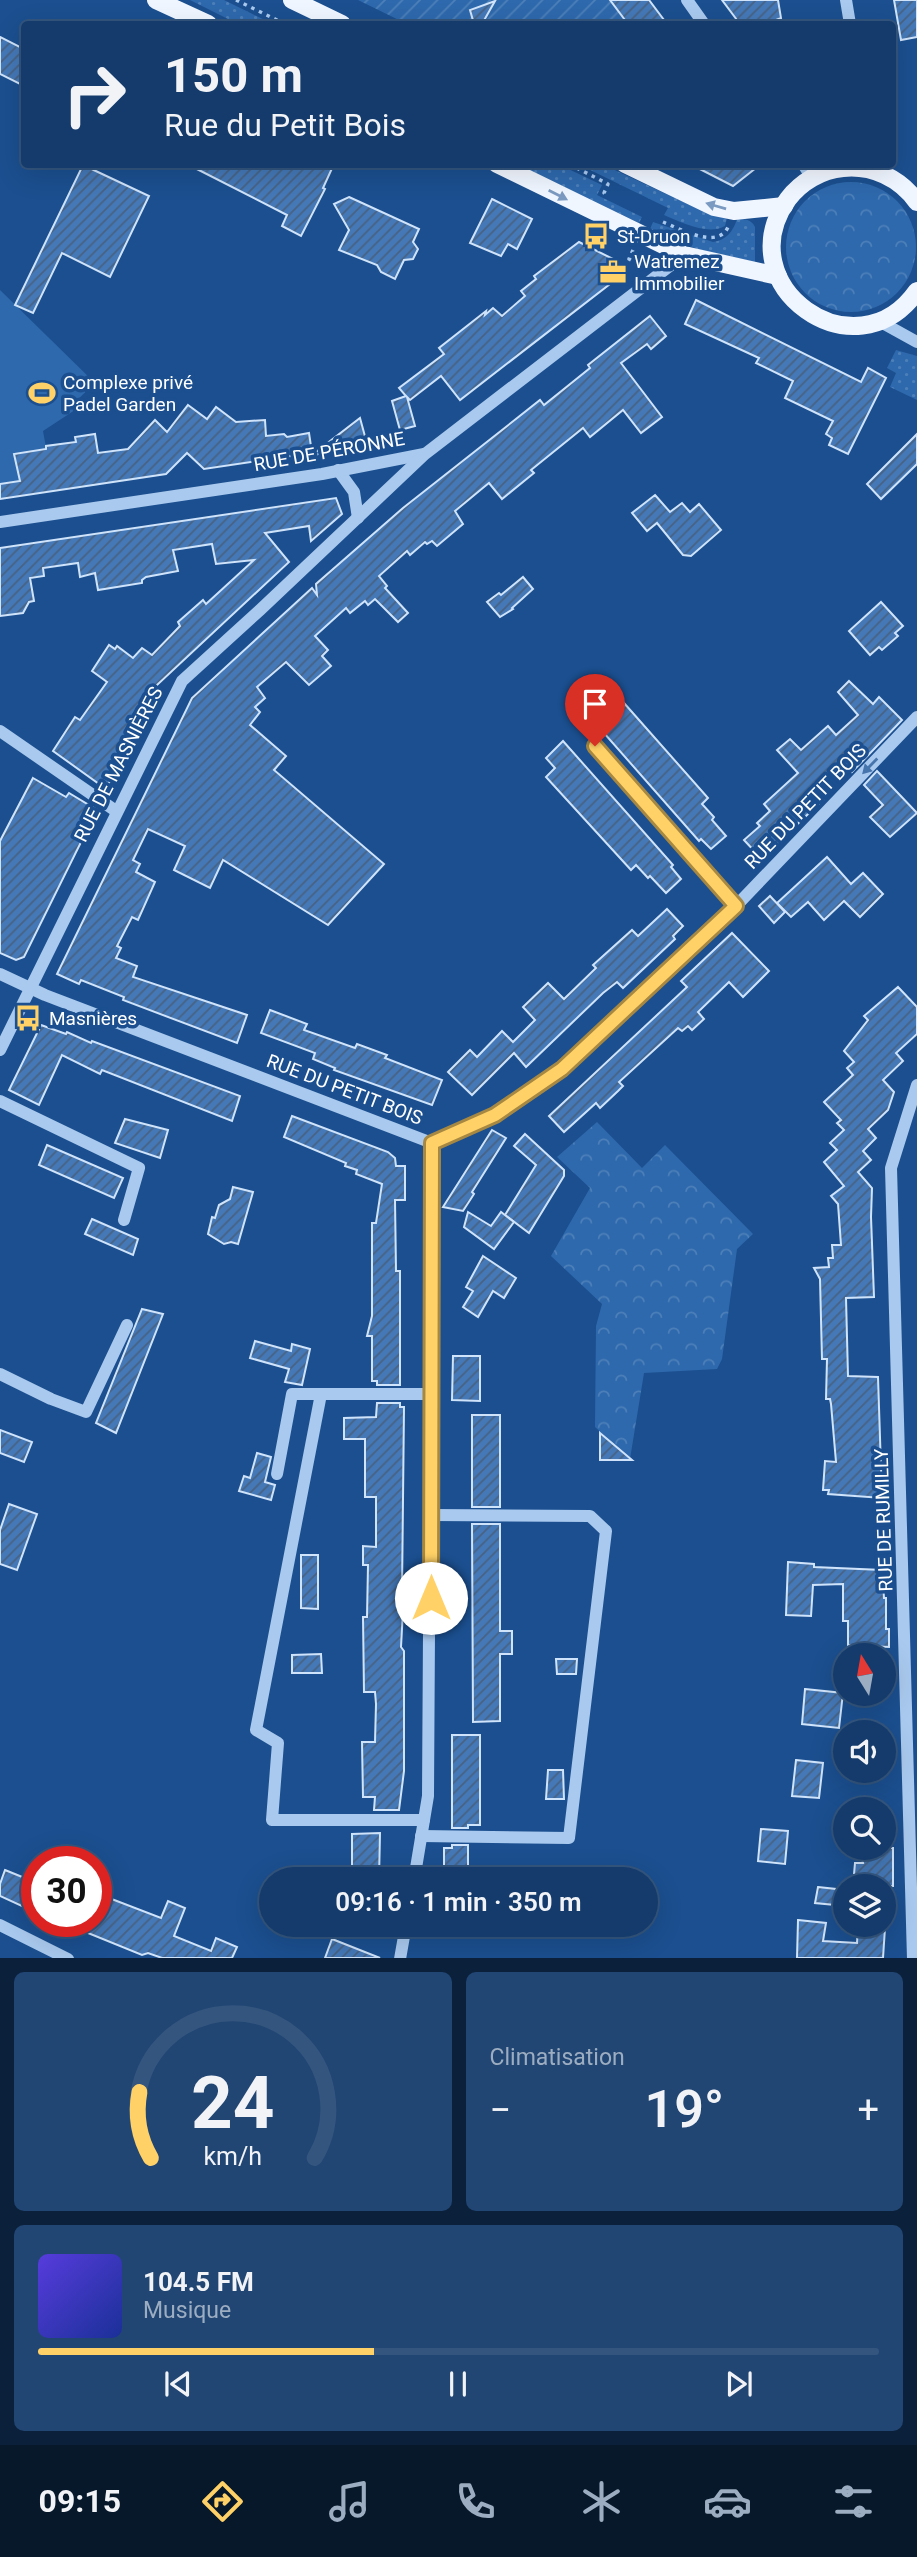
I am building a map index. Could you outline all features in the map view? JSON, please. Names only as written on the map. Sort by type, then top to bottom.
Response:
[{"type":"main road","points":[[156,0],[202,21]]},
{"type":"main road","points":[[292,0],[336,21]]},
{"type":"main road","points":[[505,168],[684,255],[778,276]]},
{"type":"main road","points":[[633,168],[714,207],[734,211],[784,206]]},
{"type":"main road","points":[[841,168],[808,171],[784,206],[776,224],[772,241],[773,259],[778,276],[791,298],[821,320],[857,326],[879,321],[900,309],[916,294]]},
{"type":"main road","points":[[861,168],[888,171],[916,198]]},
{"type":"street","points":[[687,0],[702,21]]},
{"type":"street","points":[[846,0],[850,21]]},
{"type":"street","name":"RUE DE PÉRONNE","points":[[0,522],[338,471],[425,454],[684,255]]},
{"type":"street","points":[[879,321],[917,342]]},
{"type":"street","name":"RUE DE MASNIÈRES","points":[[0,1050],[181,681],[425,454]]},
{"type":"street","points":[[338,471],[354,492],[358,518]]},
{"type":"street","name":"RUE DU PETIT BOIS","points":[[0,974],[30,988],[432,1143],[495,1115],[562,1069],[736,906],[917,717]]},
{"type":"street","points":[[0,731],[116,811]]},
{"type":"street","points":[[595,746],[736,906]]},
{"type":"street","name":"RUE DE RUMILLY","points":[[914,1958],[912,1679],[891,1168],[917,1085]]},
{"type":"street","points":[[0,1101],[139,1168],[124,1220]]},
{"type":"street","points":[[416,1867],[428,1796],[432,1143]]},
{"type":"street","points":[[0,1374],[51,1399],[86,1412],[127,1325]]},
{"type":"street","points":[[277,1474],[292,1394],[432,1394]]},
{"type":"street","points":[[321,1394],[256,1730],[278,1743],[272,1820],[424,1820]]},
{"type":"street","points":[[421,1836],[569,1838],[606,1531],[590,1516],[431,1516]]},
{"type":"street","points":[[0,1925],[68,1958]]},
{"type":"street","points":[[400,1958],[404,1937]]},
{"type":"path","points":[[236,0],[279,21]]},
{"type":"path","points":[[577,168],[608,184],[604,193],[615,199]]},
{"type":"path","points":[[658,220],[688,232],[717,238],[727,232],[734,211]]},
{"type":"path","points":[[640,234],[629,259],[657,274]]},
{"type":"green space","points":[[190,0],[224,0],[267,21],[232,21]]},
{"type":"green space","points":[[358,0],[610,0],[614,6],[622,0],[650,0],[657,10],[641,21],[401,21]]},
{"type":"green space","points":[[525,168],[566,168],[602,185],[597,195],[642,217],[639,223]]},
{"type":"green space","points":[[586,168],[610,168],[694,207],[727,218],[725,226],[703,229],[664,215],[668,208]]},
{"type":"green space","points":[[851,182],[876,187],[897,201],[911,222],[916,247],[911,272],[897,293],[876,307],[851,312],[826,307],[805,293],[791,272],[786,247],[791,222],[805,201],[826,187]]},
{"type":"green space","points":[[737,219],[750,221],[755,227],[755,262],[697,249],[650,229],[653,222],[713,242],[728,235]]},
{"type":"green space","name":"Complexe privé Padel Garden","points":[[0,290],[95,383],[74,403],[78,408],[43,431],[54,491],[0,499]]},
{"type":"green space","points":[[896,350],[917,356],[917,400],[890,387],[896,373],[887,368]]},
{"type":"green space","points":[[597,1122],[642,1168],[665,1145],[753,1234],[737,1249],[722,1359],[717,1369],[644,1373],[630,1459],[595,1427],[596,1326],[602,1304],[551,1256],[590,1188],[557,1157]]},
{"type":"building","points":[[610,0],[649,0],[665,21],[626,21]]},
{"type":"building","points":[[722,0],[778,0],[781,18],[774,21],[738,21]]},
{"type":"building","points":[[894,0],[917,0],[917,37],[901,40]]},
{"type":"building","points":[[495,1],[484,21],[473,21],[470,10]]},
{"type":"building","points":[[0,37],[21,48],[21,84],[0,74]]},
{"type":"building","points":[[82,168],[89,168],[149,196],[110,277],[62,253],[33,313],[15,305]]},
{"type":"building","points":[[195,168],[332,168],[323,188],[325,189],[301,236],[282,226],[287,215]]},
{"type":"building","points":[[698,168],[756,168],[733,186]]},
{"type":"building","points":[[349,197],[419,229],[413,242],[418,249],[413,259],[404,260],[395,279],[381,272],[377,265],[339,250],[349,230],[334,204]]},
{"type":"building","points":[[492,199],[532,219],[517,249],[508,244],[501,256],[470,243]]},
{"type":"building","points":[[579,242],[617,261],[619,277],[460,400],[441,376],[410,400],[407,397],[415,426],[400,430],[392,401],[406,396],[399,388],[444,354],[439,348],[486,311],[485,315],[493,308],[502,316],[525,296],[521,291],[536,279],[534,276]]},
{"type":"building","points":[[696,300],[861,382],[868,368],[886,378],[848,454],[829,445],[832,438],[826,434],[833,421],[785,398],[793,381],[756,363],[759,358],[685,324]]},
{"type":"building","points":[[650,316],[666,336],[651,349],[647,344],[621,363],[662,417],[641,433],[623,410],[590,437],[583,428],[531,470],[534,473],[502,499],[489,483],[455,511],[463,524],[437,546],[432,541],[427,544],[425,542],[410,555],[407,551],[379,576],[387,586],[385,588],[408,613],[398,622],[375,599],[368,605],[365,601],[350,613],[346,608],[315,636],[328,650],[322,656],[331,666],[309,685],[286,662],[257,687],[265,698],[255,707],[260,712],[250,725],[286,756],[274,770],[384,864],[328,925],[223,860],[210,888],[174,870],[185,846],[148,829],[133,860],[140,864],[136,872],[155,882],[138,920],[132,917],[117,946],[121,948],[116,958],[137,966],[133,977],[247,1015],[237,1043],[123,1000],[124,997],[81,980],[79,984],[57,974],[192,698],[312,588],[317,595],[316,584],[403,508],[540,400],[544,405],[590,368],[588,365]]},
{"type":"building","points":[[188,405],[207,419],[216,407],[236,422],[265,420],[266,436],[284,434],[287,437],[309,433],[312,453],[204,469],[187,453],[166,474],[0,499],[0,484],[20,481],[14,454],[76,442],[75,437],[95,434],[98,453],[128,449],[155,420],[167,432]]},
{"type":"building","points":[[360,418],[366,440],[312,456],[312,455]]},
{"type":"building","points":[[917,434],[917,464],[881,499],[867,484]]},
{"type":"building","points":[[655,495],[670,512],[682,503],[690,512],[699,504],[721,530],[691,556],[683,555],[657,523],[647,531],[632,513]]},
{"type":"building","points":[[336,498],[342,514],[311,541],[309,526],[265,533],[289,562],[143,698],[149,702],[128,730],[133,734],[106,789],[53,751],[75,717],[80,720],[107,682],[92,671],[109,645],[115,649],[117,646],[133,658],[142,648],[152,655],[180,626],[178,622],[203,600],[206,604],[254,560],[216,564],[212,544],[173,550],[178,571],[146,577],[142,583],[98,590],[95,573],[80,577],[78,563],[43,568],[44,576],[30,578],[34,601],[29,602],[23,613],[0,616],[0,548]]},
{"type":"building","points":[[523,577],[533,589],[513,609],[500,617],[487,602],[499,593],[501,595]]},
{"type":"building","points":[[881,602],[903,626],[895,633],[898,636],[882,650],[879,647],[870,655],[849,631]]},
{"type":"building","points":[[849,681],[873,704],[879,697],[902,720],[852,772],[850,769],[845,773],[837,764],[811,787],[823,800],[772,848],[769,845],[758,855],[744,840],[760,826],[757,823],[770,811],[764,804],[798,773],[777,750],[790,739],[801,750],[828,726],[836,735],[858,715],[838,692]]},
{"type":"building","points":[[605,700],[615,711],[624,703],[708,798],[702,804],[726,836],[711,849],[701,839],[699,841],[589,716]]},
{"type":"building","points":[[563,741],[673,865],[671,867],[681,879],[666,893],[636,865],[631,870],[546,777],[555,768],[546,758]]},
{"type":"building","points":[[877,771],[917,813],[890,837],[870,817],[883,805],[864,785]]},
{"type":"building","points":[[33,778],[66,797],[69,793],[97,810],[24,957],[16,960],[0,953],[0,841]]},
{"type":"building","points":[[827,857],[851,884],[863,873],[883,894],[860,917],[844,901],[824,920],[808,902],[791,917],[777,903]]},
{"type":"building","points":[[770,896],[785,912],[774,923],[759,906]]},
{"type":"building","points":[[667,909],[683,926],[673,936],[675,939],[623,988],[617,982],[603,993],[526,1067],[514,1053],[472,1095],[448,1072],[470,1050],[477,1057],[502,1031],[513,1042],[535,1020],[523,1007],[548,983],[564,999],[596,968],[593,965],[632,930],[638,936]]},
{"type":"building","points":[[732,933],[769,971],[743,997],[729,982],[698,1012],[704,1019],[692,1030],[688,1026],[682,1031],[678,1028],[619,1082],[623,1086],[600,1108],[596,1103],[564,1132],[549,1116],[687,987],[681,981]]},
{"type":"building","points":[[898,987],[917,1007],[917,1034],[896,1053],[903,1061],[883,1080],[894,1092],[888,1110],[868,1129],[876,1138],[863,1151],[871,1160],[858,1172],[872,1188],[874,1297],[846,1298],[848,1376],[878,1377],[882,1498],[828,1494],[829,1490],[823,1490],[825,1461],[836,1462],[831,1404],[830,1399],[826,1399],[827,1359],[822,1359],[820,1279],[814,1268],[829,1267],[828,1258],[833,1258],[832,1245],[841,1245],[838,1204],[831,1196],[844,1186],[824,1162],[837,1150],[830,1143],[844,1130],[837,1123],[841,1120],[824,1102],[853,1075],[847,1068],[854,1062],[844,1051],[868,1020],[864,1016]]},
{"type":"building","points":[[270,1010],[307,1024],[304,1030],[355,1048],[357,1044],[442,1080],[432,1105],[334,1070],[335,1068],[313,1059],[315,1053],[261,1033]]},
{"type":"building","points":[[41,1025],[66,1034],[67,1032],[240,1096],[232,1121],[102,1070],[100,1074],[62,1055],[39,1105],[9,1090]]},
{"type":"building","points":[[292,1116],[388,1152],[395,1158],[396,1166],[405,1166],[405,1200],[395,1200],[396,1271],[400,1271],[400,1385],[377,1385],[377,1381],[372,1381],[372,1336],[367,1336],[372,1316],[372,1223],[376,1223],[382,1184],[356,1174],[357,1170],[345,1166],[346,1163],[284,1137]]},
{"type":"building","points":[[125,1119],[168,1130],[160,1158],[115,1143]]},
{"type":"building","points":[[492,1130],[506,1138],[472,1192],[474,1194],[463,1211],[443,1207]]},
{"type":"building","points":[[525,1134],[564,1170],[564,1176],[529,1233],[505,1215],[536,1165],[514,1146]]},
{"type":"building","points":[[47,1145],[123,1178],[114,1198],[39,1165]]},
{"type":"building","points":[[233,1187],[253,1192],[238,1244],[224,1244],[208,1234],[212,1217],[215,1218],[219,1205],[230,1199]]},
{"type":"building","points":[[468,1212],[491,1226],[501,1212],[514,1222],[494,1249],[464,1227]]},
{"type":"building","points":[[92,1219],[138,1239],[133,1255],[85,1234]]},
{"type":"building","points":[[483,1256],[516,1278],[504,1298],[493,1291],[478,1317],[463,1307],[473,1291],[466,1287]]},
{"type":"building","points":[[142,1309],[163,1314],[116,1433],[96,1423]]},
{"type":"building","points":[[255,1341],[291,1351],[292,1344],[310,1349],[302,1385],[285,1382],[289,1369],[250,1358]]},
{"type":"building","points":[[453,1356],[480,1356],[480,1401],[452,1400]]},
{"type":"building","points":[[377,1403],[400,1403],[400,1407],[404,1407],[404,1592],[401,1647],[404,1651],[404,1771],[399,1810],[374,1810],[375,1797],[363,1797],[362,1742],[375,1742],[376,1704],[375,1692],[364,1692],[363,1617],[367,1617],[368,1565],[363,1565],[363,1546],[376,1547],[376,1497],[365,1497],[365,1439],[344,1439],[344,1418],[376,1417]]},
{"type":"building","points":[[472,1415],[500,1415],[500,1507],[472,1507]]},
{"type":"building","points":[[0,1430],[32,1442],[24,1462],[0,1453]]},
{"type":"building","points":[[600,1433],[632,1460],[600,1460]]},
{"type":"building","points":[[257,1453],[271,1457],[265,1482],[275,1485],[271,1500],[239,1491],[244,1476],[250,1478]]},
{"type":"building","points":[[9,1504],[37,1514],[17,1570],[0,1564],[0,1530]]},
{"type":"building","points":[[472,1524],[500,1524],[500,1631],[512,1631],[512,1654],[500,1654],[500,1721],[473,1722]]},
{"type":"building","points":[[301,1555],[318,1555],[318,1609],[301,1608]]},
{"type":"building","points":[[788,1562],[814,1564],[814,1567],[882,1570],[889,1643],[848,1643],[848,1621],[843,1621],[843,1584],[813,1585],[811,1616],[786,1615]]},
{"type":"building","points":[[321,1654],[322,1673],[292,1673],[292,1655]]},
{"type":"building","points":[[556,1659],[577,1659],[576,1674],[557,1674]]},
{"type":"building","points":[[805,1689],[833,1692],[833,1706],[842,1706],[840,1720],[833,1720],[833,1727],[802,1724]]},
{"type":"building","points":[[452,1735],[480,1735],[480,1825],[468,1825],[468,1828],[452,1828]]},
{"type":"building","points":[[796,1760],[823,1763],[819,1798],[792,1796]]},
{"type":"building","points":[[548,1770],[563,1770],[564,1799],[546,1799]]},
{"type":"building","points":[[761,1829],[788,1831],[785,1864],[758,1861]]},
{"type":"building","points":[[380,1833],[379,1867],[352,1867],[352,1834]]},
{"type":"building","points":[[452,1845],[468,1845],[468,1867],[444,1867],[444,1848],[452,1848]]},
{"type":"building","points":[[862,1860],[893,1860],[893,1874],[854,1874],[855,1863],[863,1863]]},
{"type":"building","points":[[5,1870],[21,1876],[21,1906],[0,1896],[0,1884]]},
{"type":"building","points":[[818,1887],[833,1889],[833,1905],[815,1903]]},
{"type":"building","points":[[112,1899],[161,1918],[168,1901],[185,1908],[174,1936],[211,1951],[216,1938],[237,1947],[232,1958],[162,1958],[148,1953],[142,1955],[98,1937],[112,1937]]},
{"type":"building","points":[[798,1920],[826,1923],[823,1941],[857,1943],[857,1937],[884,1937],[883,1958],[797,1958]]},
{"type":"building","points":[[332,1939],[380,1958],[325,1958]]},
{"type":"place","name":"St-Druon","points":[[596,236]]},
{"type":"place","name":"Watremez Immobilier","points":[[613,272]]},
{"type":"place","name":"Complexe privé Padel Garden","points":[[42,393]]},
{"type":"place","name":"Masnières","points":[[28,1018]]},
{"type":"route","points":[[431,1598],[432,1143],[495,1115],[562,1069],[736,906],[595,746]]}]
